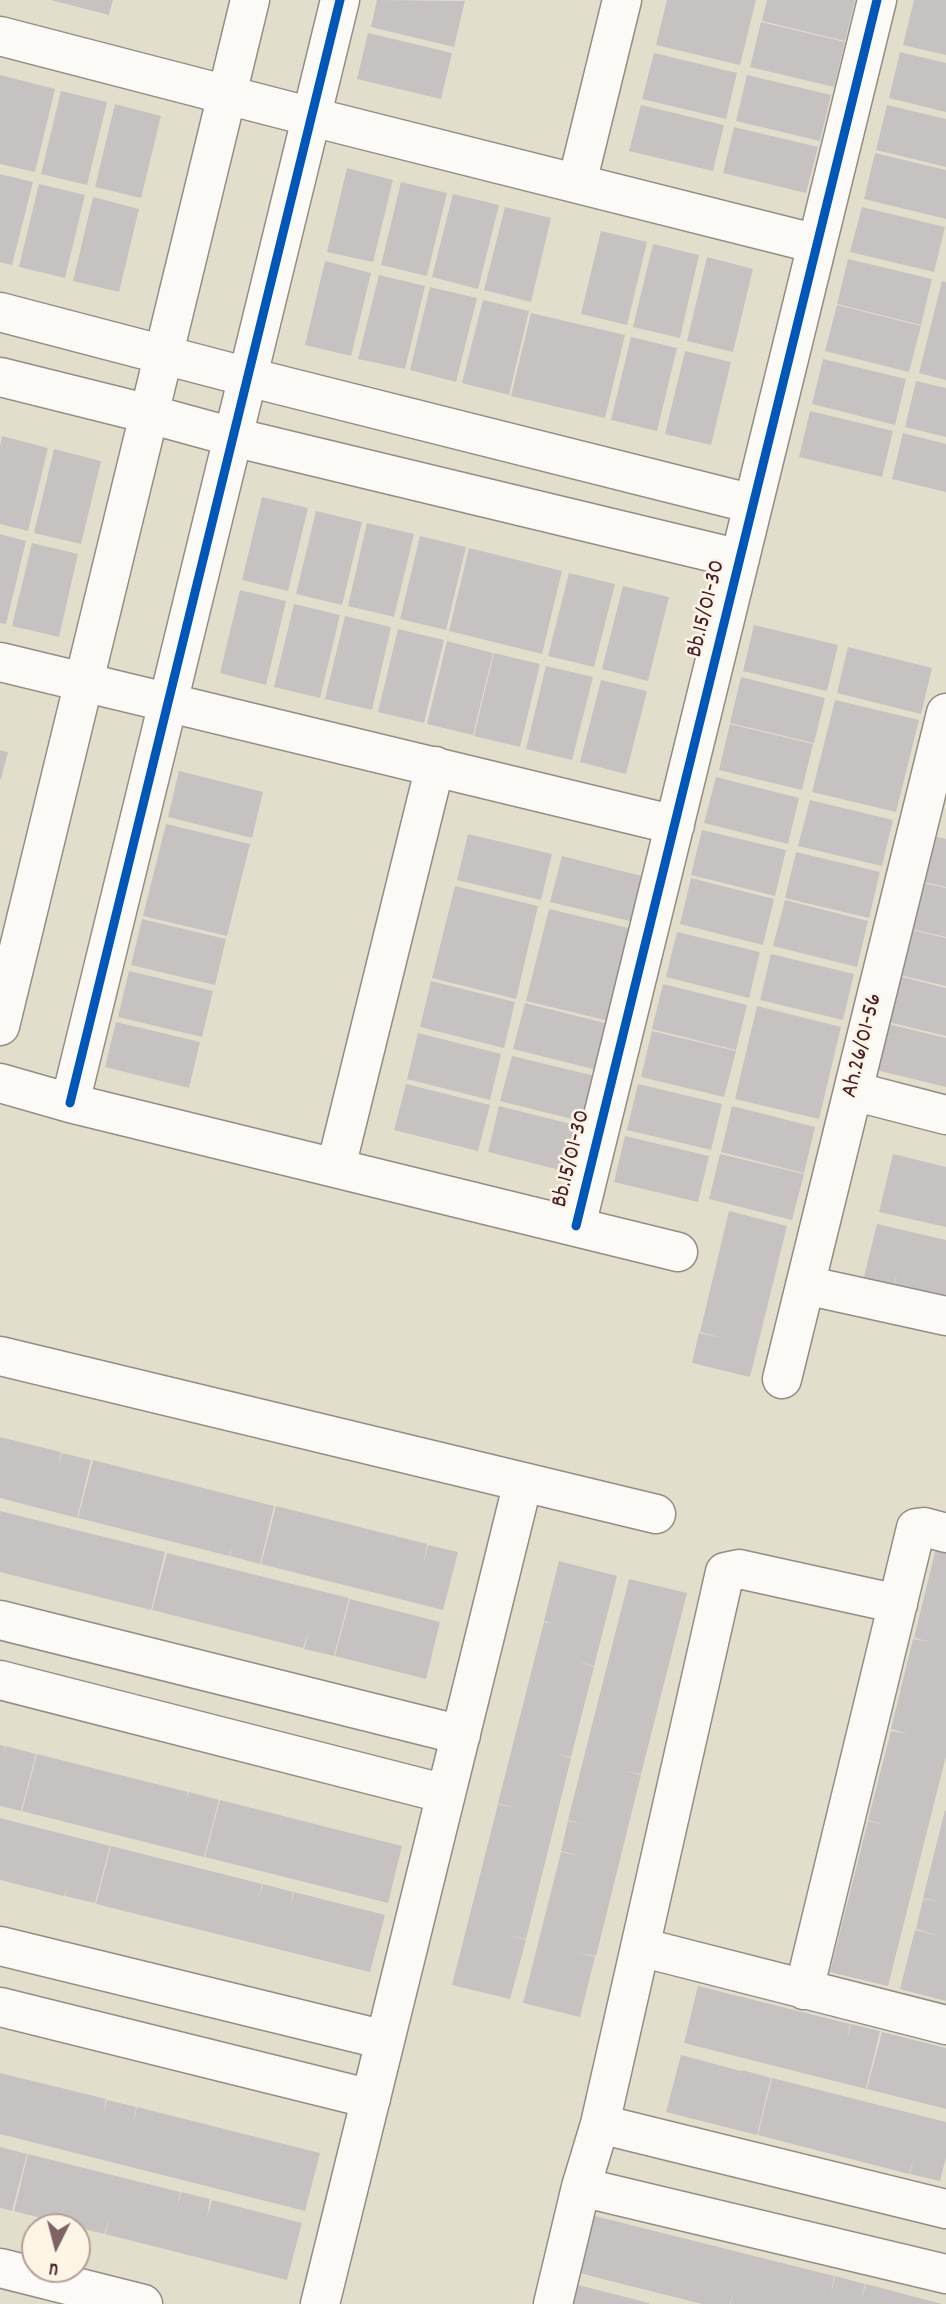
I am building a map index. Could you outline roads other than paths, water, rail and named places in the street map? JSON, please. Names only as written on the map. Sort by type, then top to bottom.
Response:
[{"type":"street","points":[[0,1026],[250,0]]},
{"type":"street","points":[[70,1103],[340,0]]},
{"type":"street","points":[[577,183],[622,0]]},
{"type":"street","name":"Bb.15/01-30","points":[[576,1226],[877,0]]},
{"type":"street","points":[[0,36],[817,244]]},
{"type":"street","points":[[0,312],[754,504]]},
{"type":"street","points":[[0,377],[233,437],[740,559]]},
{"type":"street","points":[[0,662],[675,825]]},
{"type":"street","name":"Ah.26/01-56","points":[[782,1379],[853,1091],[936,797],[946,713]]},
{"type":"street","points":[[336,1167],[435,766]]},
{"type":"street","points":[[0,1083],[70,1103],[678,1252]]},
{"type":"street","points":[[853,1091],[946,1115]]},
{"type":"street","points":[[805,1285],[946,1316]]},
{"type":"street","points":[[0,1356],[656,1514]]},
{"type":"street","points":[[320,2304],[523,1482]]},
{"type":"street","points":[[804,1990],[916,1528],[924,1527],[946,1533]]},
{"type":"street","points":[[554,2304],[581,2187],[600,2123],[725,1572],[739,1569],[898,1604]]},
{"type":"street","points":[[0,1620],[461,1735]]},
{"type":"street","points":[[0,1680],[446,1794]]},
{"type":"street","points":[[0,1946],[386,2040]]},
{"type":"street","points":[[640,1947],[946,2025]]},
{"type":"street","points":[[0,2007],[371,2099]]},
{"type":"street","points":[[600,2123],[946,2209]]},
{"type":"street","points":[[581,2187],[946,2274]]},
{"type":"street","points":[[0,2268],[143,2304]]}]
